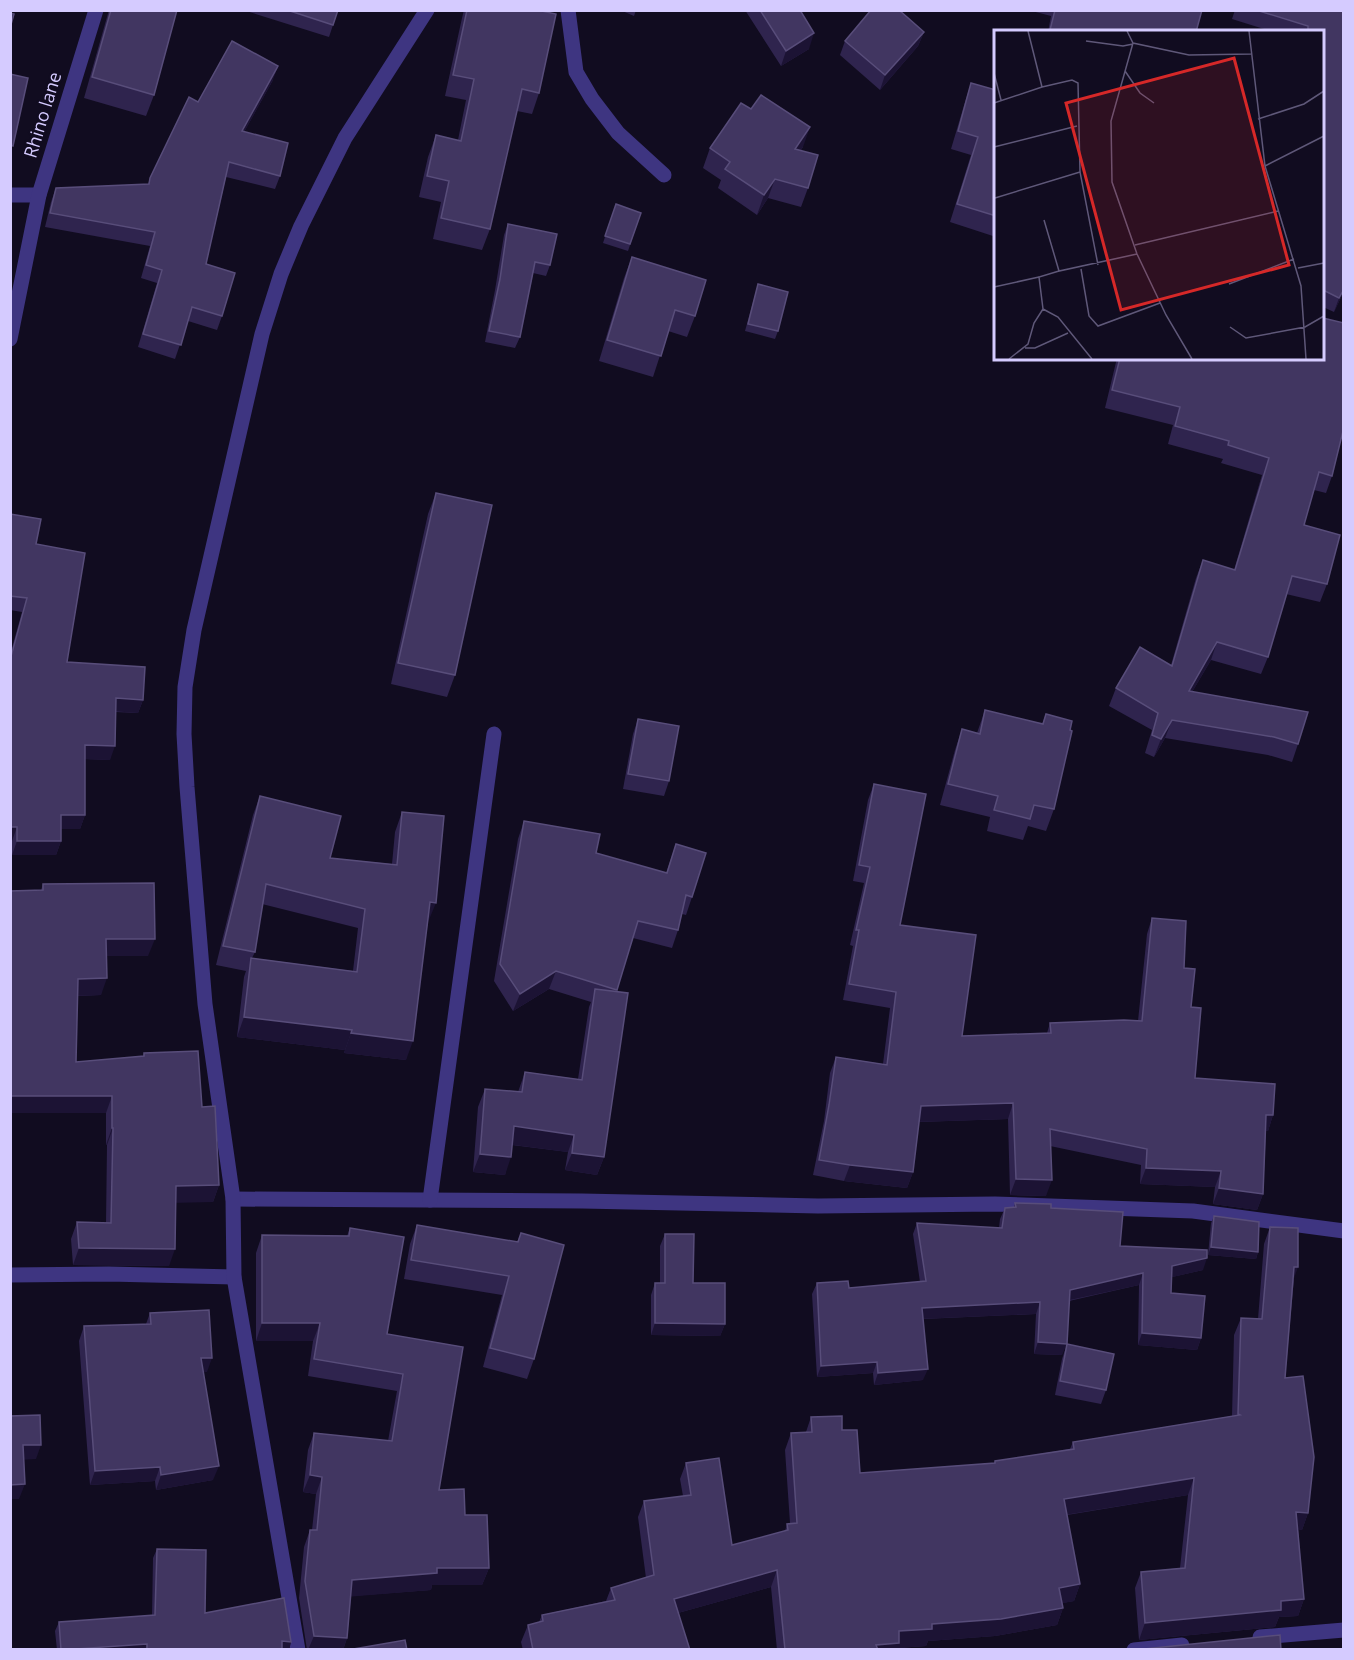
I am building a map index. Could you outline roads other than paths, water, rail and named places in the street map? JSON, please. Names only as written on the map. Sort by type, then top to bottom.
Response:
[{"type":"street","name":"Rhino lane","points":[[10,339],[39,195],[96,10]]},
{"type":"street","points":[[298,1650],[234,1277],[233,1199],[205,1004],[187,787],[184,734],[185,687],[194,630],[262,334],[281,274],[345,138],[427,10]]},
{"type":"street","points":[[568,10],[576,72],[592,99],[618,133],[664,175]]},
{"type":"street","points":[[10,195],[39,195]]},
{"type":"street","points":[[430,1200],[494,734]]},
{"type":"street","points":[[233,1199],[818,1206],[995,1204],[1193,1211],[1344,1231]]},
{"type":"street","points":[[10,1275],[109,1274],[234,1277]]},
{"type":"street","points":[[1250,1638],[1344,1629]]},
{"type":"street","points":[[1134,1650],[1192,1644]]}]
